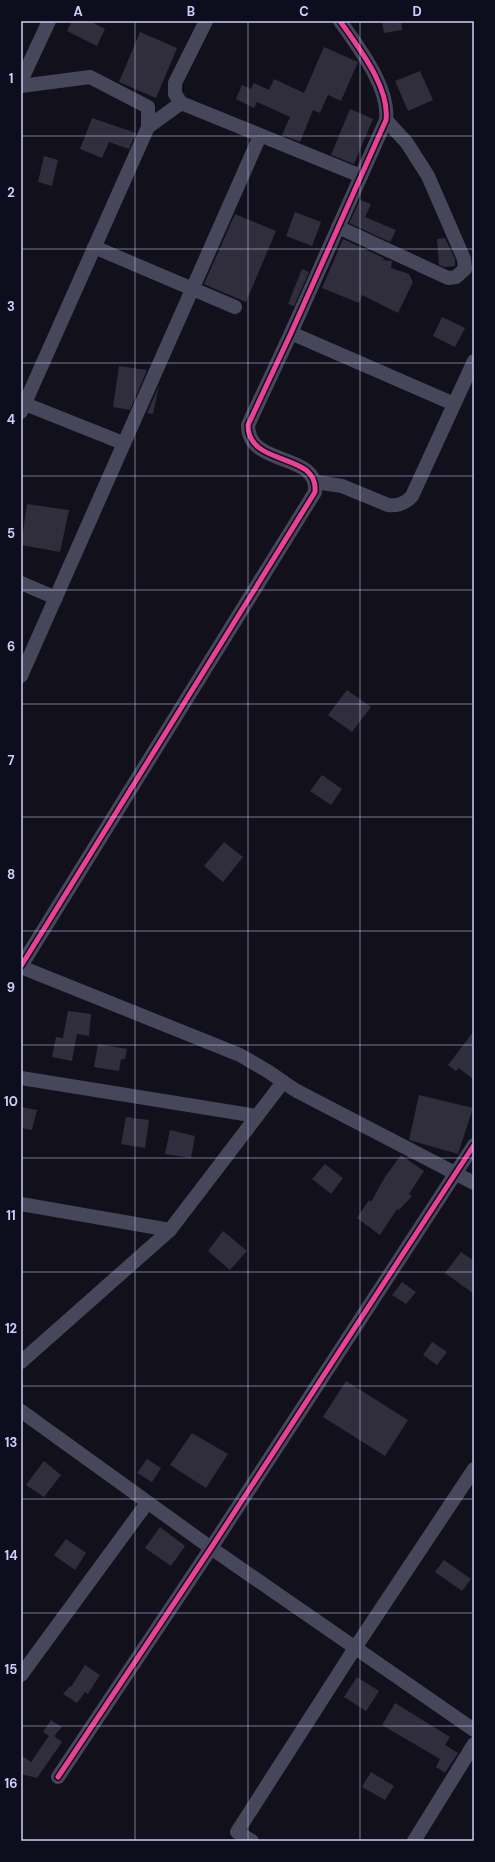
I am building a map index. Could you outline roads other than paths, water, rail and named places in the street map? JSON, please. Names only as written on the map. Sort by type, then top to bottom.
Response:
[{"type":"street","points":[[21,81],[49,21]]},
{"type":"street","points":[[206,21],[175,83],[175,94],[181,103],[361,176]]},
{"type":"street","points":[[340,21],[362,54],[383,91],[387,105],[386,120],[291,333],[249,420],[249,436],[257,448],[304,469],[311,475],[314,482],[313,496],[21,966],[240,1055],[309,1098],[474,1183]]},
{"type":"street","points":[[21,86],[90,77],[148,107],[148,127],[23,408],[123,443]]},
{"type":"street","points":[[148,127],[181,103]]},
{"type":"street","points":[[338,227],[448,278],[456,277],[465,269],[464,259],[428,176],[407,143],[386,120]]},
{"type":"street","points":[[21,676],[260,136]]},
{"type":"street","points":[[94,247],[235,307]]},
{"type":"street","points":[[291,333],[454,404]]},
{"type":"street","points":[[314,482],[342,486],[388,505],[402,504],[412,496],[474,362]]},
{"type":"street","points":[[21,583],[56,598]]},
{"type":"street","points":[[21,1078],[258,1116]]},
{"type":"street","points":[[21,1362],[170,1230],[283,1082]]},
{"type":"street","points":[[58,1776],[211,1548],[474,1145]]},
{"type":"street","points":[[21,1204],[170,1230]]},
{"type":"street","points":[[21,1411],[147,1503],[474,1730]]},
{"type":"street","points":[[252,1841],[237,1832],[355,1648],[474,1469]]},
{"type":"street","points":[[22,1672],[147,1503]]},
{"type":"street","points":[[414,1841],[474,1744]]}]
